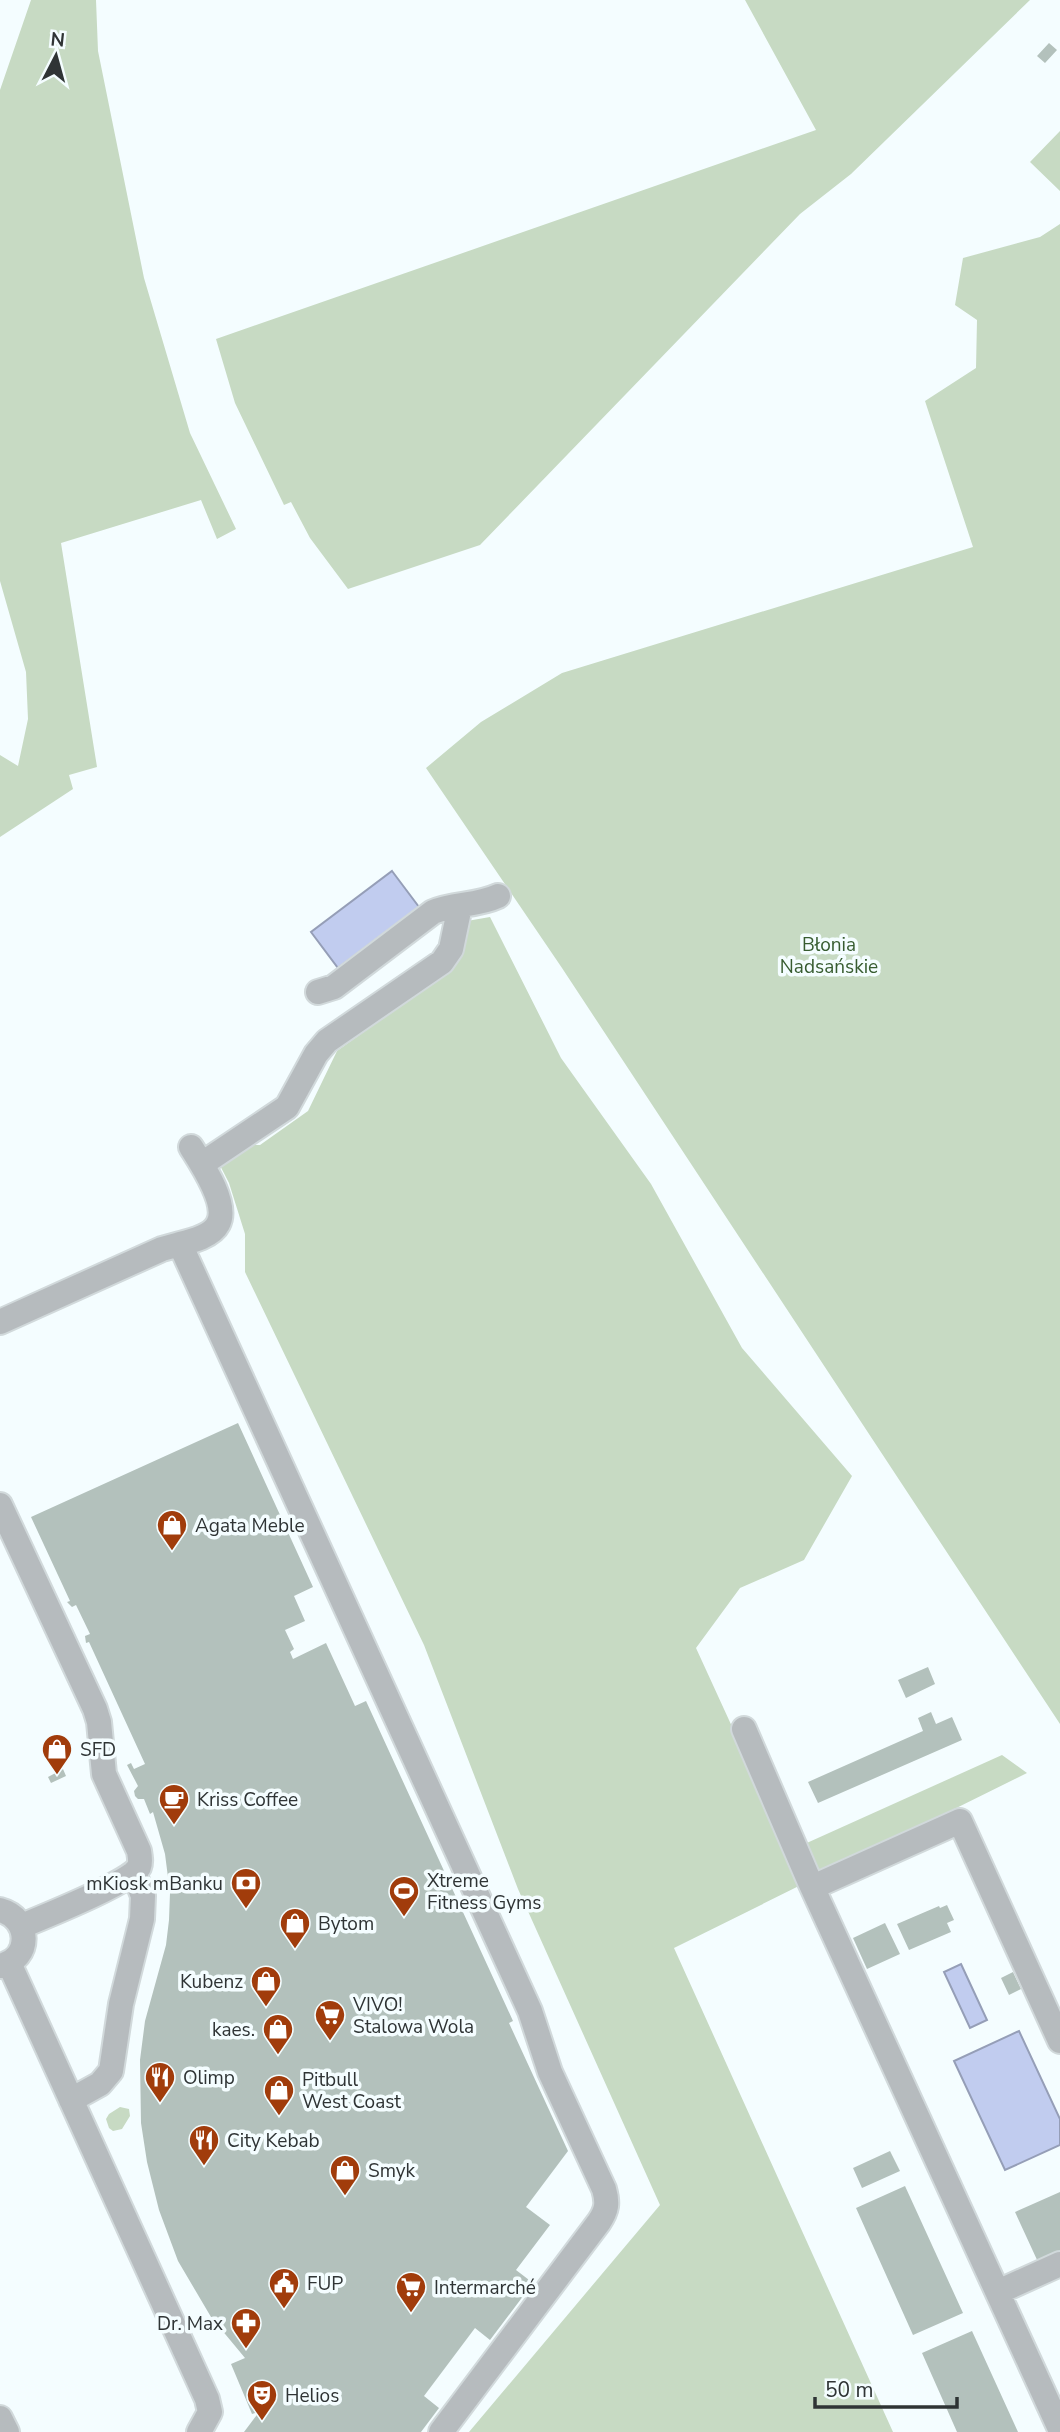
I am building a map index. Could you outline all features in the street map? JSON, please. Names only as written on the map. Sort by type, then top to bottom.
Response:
[{"type":"street","points":[[318,992],[334,987],[433,912],[480,903],[499,896]]},
{"type":"street","points":[[0,1322],[162,1249],[207,1234],[218,1226],[220,1218],[217,1197],[196,1155],[287,1107],[316,1054],[327,1041],[442,962],[451,949],[460,906]]},
{"type":"street","points":[[180,1244],[530,2011],[550,2072],[608,2201],[606,2212],[599,2222],[442,2432]]},
{"type":"street","points":[[0,1505],[95,1709],[99,1722],[104,1774],[141,1860],[134,1873],[22,1926]]},
{"type":"street","points":[[744,1729],[813,1887],[1060,2429]]},
{"type":"street","points":[[813,1887],[960,1821],[1060,2041]]},
{"type":"street","points":[[71,2100],[100,2084],[111,2071],[121,2004],[143,1914],[143,1896],[134,1873]]},
{"type":"street","points":[[0,1910],[13,1916],[22,1926],[25,1941],[15,1959],[4,1965],[71,2100],[207,2399],[210,2412],[199,2432]]},
{"type":"street","points":[[998,2292],[1060,2264]]},
{"type":"street","points":[[0,2418],[8,2432]]},
{"type":"green space","points":[[31,0],[96,0],[98,51],[144,278],[190,433],[236,529],[217,539],[201,500],[61,543],[97,767],[69,775],[73,789],[0,837],[0,755],[18,766],[28,719],[26,672],[0,581],[0,90]]},
{"type":"green space","points":[[745,0],[1030,0],[851,174],[800,214],[480,545],[348,589],[310,538],[291,502],[284,505],[235,403],[216,339],[816,130]]},
{"type":"green space","points":[[1060,131],[1060,191],[1030,162]]},
{"type":"green space","name":"Błonia Nadsańskie","points":[[1060,224],[1060,1724],[562,968],[426,768],[481,722],[562,673],[973,547],[925,401],[976,368],[977,320],[955,305],[963,258],[1040,237]]},
{"type":"green space","points":[[490,917],[561,1058],[651,1184],[742,1348],[852,1476],[804,1560],[740,1588],[696,1648],[789,1851],[1002,1755],[1027,1773],[674,1948],[893,2432],[469,2432],[660,2205],[518,1889],[424,1645],[245,1272],[245,1234],[229,1183],[209,1144],[260,1145],[308,1111],[337,1051],[452,969],[467,921]]},
{"type":"green space","points":[[120,2107],[129,2109],[130,2116],[122,2129],[113,2131],[106,2119]]},
{"type":"water","points":[[392,871],[419,907],[338,968],[311,932]]},
{"type":"water","points":[[961,1964],[987,2020],[970,2028],[944,1972]]},
{"type":"water","points":[[1019,2031],[1060,2119],[1060,2145],[1005,2170],[954,2061]]},
{"type":"building","points":[[1049,43],[1057,50],[1045,63],[1037,56]]},
{"type":"building","name":"VIVO! Stalowa Wola","points":[[238,1423],[313,1587],[294,1596],[305,1621],[285,1630],[294,1649],[290,1652],[293,1659],[326,1643],[355,1706],[366,1701],[513,2021],[509,2023],[568,2151],[526,2207],[550,2225],[516,2270],[533,2283],[490,2340],[475,2328],[424,2396],[439,2408],[421,2432],[244,2432],[259,2412],[252,2414],[231,2364],[245,2358],[211,2317],[178,2261],[159,2210],[147,2162],[141,2123],[140,2060],[145,2021],[166,1945],[170,1893],[165,1854],[153,1812],[150,1814],[144,1799],[135,1796],[134,1791],[138,1786],[127,1765],[131,1763],[134,1769],[145,1764],[89,1642],[86,1643],[85,1636],[90,1634],[76,1605],[72,1607],[67,1602],[70,1601],[31,1517]]},
{"type":"building","points":[[928,1667],[935,1684],[906,1698],[898,1680]]},
{"type":"building","points":[[931,1712],[936,1724],[952,1717],[962,1740],[818,1803],[808,1782],[923,1731],[918,1718]]},
{"type":"building","name":"SFD","points":[[63,1769],[66,1776],[51,1783],[48,1777]]},
{"type":"building","points":[[947,1905],[954,1920],[947,1923],[951,1932],[909,1950],[897,1924]]},
{"type":"building","points":[[885,1923],[900,1954],[867,1969],[853,1938]]},
{"type":"building","points":[[1013,1972],[1021,1989],[1009,1995],[1001,1978]]},
{"type":"building","points":[[890,2151],[900,2171],[862,2188],[853,2168]]},
{"type":"building","points":[[905,2186],[963,2313],[913,2335],[856,2208]]},
{"type":"building","points":[[1060,2192],[1060,2252],[1038,2262],[1015,2212]]},
{"type":"building","points":[[972,2331],[1018,2432],[957,2432],[922,2353]]},
{"type":"place","name":"Agata Meble","points":[[172,1552]]},
{"type":"place","name":"SFD","points":[[57,1776]]},
{"type":"place","name":"Kriss Coffee","points":[[174,1826]]},
{"type":"place","name":"mKiosk mBanku","points":[[246,1910]]},
{"type":"place","name":"Xtreme Fitness Gyms","points":[[404,1918]]},
{"type":"place","name":"Bytom","points":[[295,1950]]},
{"type":"place","name":"Kubenz","points":[[266,2008]]},
{"type":"place","name":"VIVO! Stalowa Wola","points":[[330,2042]]},
{"type":"place","name":"kaes.","points":[[278,2056]]},
{"type":"place","name":"Olimp","points":[[160,2104]]},
{"type":"place","name":"Pitbull West Coast","points":[[279,2117]]},
{"type":"place","name":"City Kebab","points":[[204,2167]]},
{"type":"place","name":"Smyk","points":[[345,2197]]},
{"type":"place","name":"FUP","points":[[284,2310]]},
{"type":"place","name":"Intermarché","points":[[411,2314]]},
{"type":"place","name":"Dr. Max","points":[[246,2350]]},
{"type":"place","name":"Helios","points":[[262,2422]]}]
